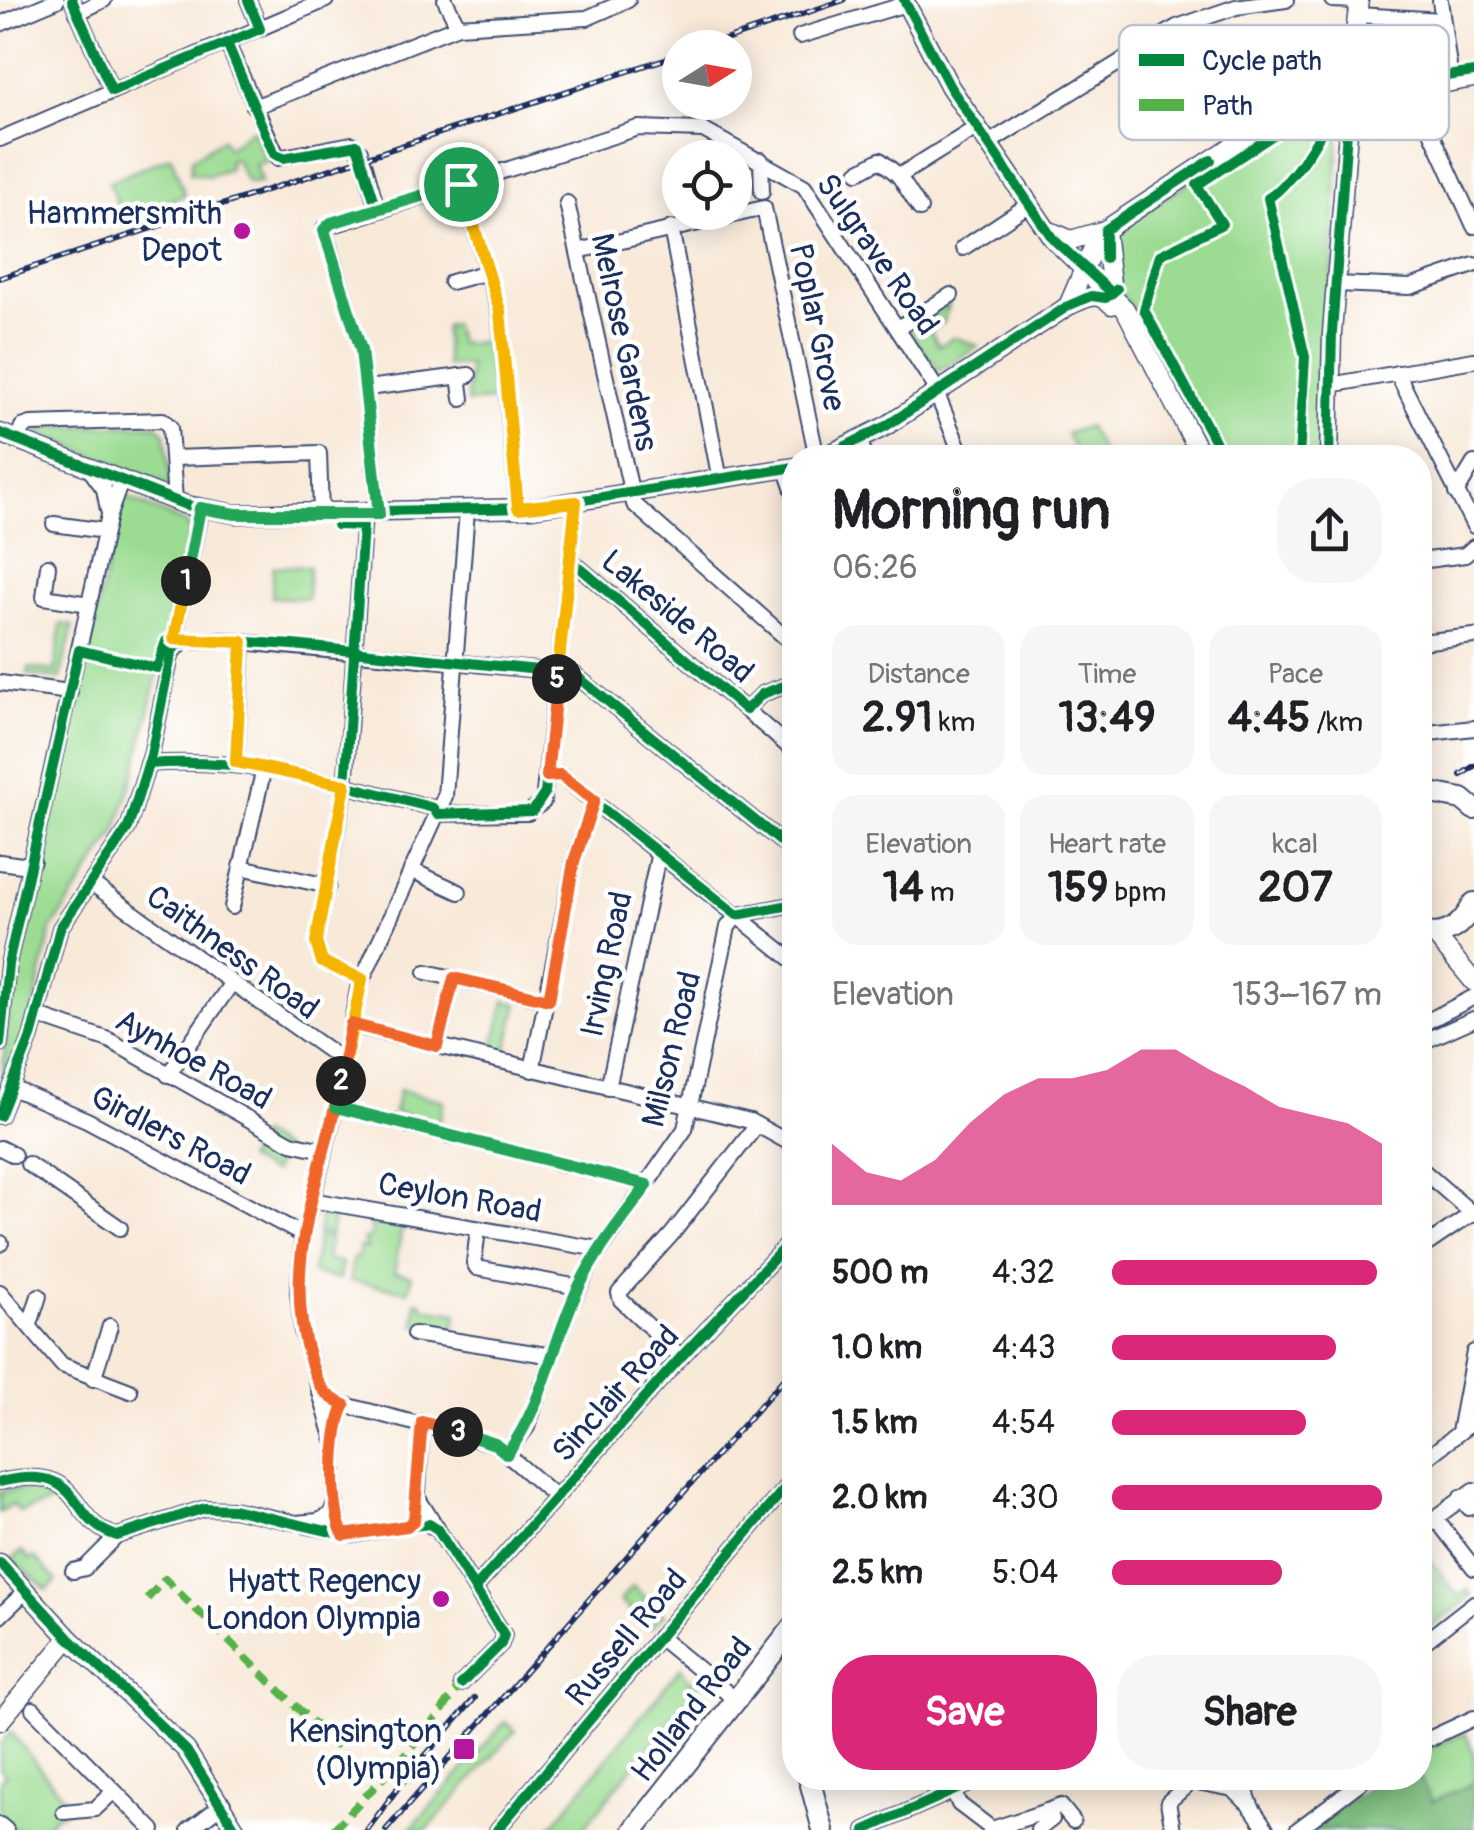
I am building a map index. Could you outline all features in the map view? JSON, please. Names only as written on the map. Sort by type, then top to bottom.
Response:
[{"type":"highway","points":[[1432,793],[1470,801]]},
{"type":"highway","points":[[1432,933],[1463,924],[1474,904]]},
{"type":"highway","name":"Holland Road","points":[[634,1830],[782,1642]]},
{"type":"highway","points":[[773,1653],[782,1651]]},
{"type":"highway","points":[[813,1790],[824,1826]]},
{"type":"main road","points":[[904,2],[982,136],[1063,252],[1112,293],[1195,445]]},
{"type":"main road","points":[[1450,74],[1474,78]]},
{"type":"main road","points":[[1052,232],[1072,240],[1105,230],[1242,140]]},
{"type":"main road","points":[[1328,445],[1335,284],[1348,140]]},
{"type":"main road","points":[[1068,306],[1096,241],[1105,230]]},
{"type":"main road","points":[[1105,230],[1112,293]]},
{"type":"main road","points":[[868,445],[937,392],[1068,306],[1100,296],[1126,318]]},
{"type":"main road","points":[[1179,415],[1176,432],[1182,445]]},
{"type":"main road","points":[[9,436],[175,501],[236,514],[518,508],[782,469]]},
{"type":"main road","points":[[1432,938],[1474,982]]},
{"type":"main road","points":[[0,1564],[186,1750],[236,1830]]},
{"type":"main road","points":[[0,1721],[70,1638]]},
{"type":"street","points":[[0,24],[57,0]]},
{"type":"street","points":[[104,0],[75,6],[112,92]]},
{"type":"street","points":[[248,0],[260,28]]},
{"type":"street","points":[[0,139],[326,0]]},
{"type":"street","points":[[446,0],[458,26]]},
{"type":"street","points":[[254,107],[458,26],[628,0]]},
{"type":"street","points":[[1183,25],[1236,7],[1286,0]]},
{"type":"street","points":[[1332,0],[1442,20]]},
{"type":"street","points":[[1440,0],[1443,25]]},
{"type":"street","points":[[800,36],[904,2]]},
{"type":"street","points":[[227,42],[278,158],[352,144],[360,151]]},
{"type":"street","points":[[898,176],[982,136],[1119,59]]},
{"type":"street","points":[[1449,67],[1450,74]]},
{"type":"street","name":"Sulgrave Road","points":[[366,388],[361,350],[324,233],[331,223],[642,127],[703,130],[804,186],[937,392],[958,445]]},
{"type":"street","points":[[1429,140],[1474,226]]},
{"type":"street","name":"Sulgrave Road","points":[[761,160],[762,192]]},
{"type":"street","points":[[858,172],[880,160],[898,176],[920,209]]},
{"type":"street","points":[[364,166],[377,208]]},
{"type":"street","points":[[461,184],[500,311],[518,508]]},
{"type":"street","name":"Melrose Gardens","points":[[568,203],[628,492]]},
{"type":"street","points":[[963,248],[1030,203]]},
{"type":"street","name":"Poplar Grove","points":[[752,211],[764,208],[816,445]]},
{"type":"street","points":[[578,251],[663,230]]},
{"type":"street","points":[[671,230],[720,480]]},
{"type":"street","points":[[1335,284],[1410,287],[1474,265]]},
{"type":"street","points":[[451,282],[488,272]]},
{"type":"street","points":[[898,328],[951,295]]},
{"type":"street","points":[[1330,385],[1474,360]]},
{"type":"street","points":[[1397,373],[1474,526]]},
{"type":"street","points":[[362,979],[326,964],[317,953],[345,785],[354,651],[371,513],[366,388],[464,375],[462,399]]},
{"type":"street","points":[[9,436],[31,424],[152,417],[170,427],[175,501]]},
{"type":"street","points":[[174,458],[318,453],[321,513]]},
{"type":"street","points":[[1456,492],[1474,462]]},
{"type":"street","points":[[85,464],[104,489],[109,515]]},
{"type":"street","points":[[0,1044],[8,964],[105,531],[122,479]]},
{"type":"street","points":[[628,492],[641,511],[782,635]]},
{"type":"street","points":[[437,814],[533,812],[544,798],[576,502]]},
{"type":"street","points":[[0,1116],[38,1016],[54,940],[126,835],[148,764],[200,508]]},
{"type":"street","points":[[336,1444],[298,1302],[303,1235],[336,1107],[362,979],[446,790],[467,510]]},
{"type":"street","points":[[54,524],[105,531]]},
{"type":"street","points":[[1432,560],[1465,556],[1474,547]]},
{"type":"street","name":"Lakeside Road","points":[[569,565],[579,568],[782,741]]},
{"type":"street","points":[[48,566],[44,597],[89,604]]},
{"type":"street","points":[[1432,641],[1474,636]]},
{"type":"street","points":[[172,651],[189,642],[242,642],[574,674],[782,842]]},
{"type":"street","points":[[236,762],[242,642]]},
{"type":"street","points":[[0,683],[70,692]]},
{"type":"street","points":[[746,710],[762,694],[782,687]]},
{"type":"street","points":[[1432,725],[1474,724]]},
{"type":"street","points":[[1432,732],[1474,724]]},
{"type":"street","points":[[148,764],[236,762],[345,785],[433,808],[437,814]]},
{"type":"street","points":[[232,907],[264,768]]},
{"type":"street","points":[[547,776],[560,775],[594,800],[782,951]]},
{"type":"street","points":[[446,790],[469,811]]},
{"type":"street","points":[[532,1070],[574,862],[594,800]]},
{"type":"street","name":"Irving Road","points":[[608,1088],[659,852]]},
{"type":"street","points":[[0,862],[22,865],[33,861]]},
{"type":"street","points":[[241,867],[328,886]]},
{"type":"street","points":[[411,870],[459,892]]},
{"type":"street","name":"Caithness Road","points":[[92,883],[345,1062]]},
{"type":"street","points":[[737,915],[782,906]]},
{"type":"street","name":"Milson Road","points":[[507,1454],[527,1427],[578,1287],[599,1249],[683,1134],[728,927],[737,915]]},
{"type":"street","points":[[426,972],[549,1000]]},
{"type":"street","points":[[437,1046],[454,978]]},
{"type":"street","points":[[168,1075],[231,984]]},
{"type":"street","points":[[1432,1018],[1474,997]]},
{"type":"street","name":"Aynhoe Road","points":[[38,1016],[109,1040],[291,1143],[323,1150]]},
{"type":"street","points":[[1432,1037],[1474,1018]]},
{"type":"street","points":[[351,1024],[691,1107],[756,1125],[782,1138]]},
{"type":"street","name":"Girdlers Road","points":[[12,1088],[86,1120],[303,1235]]},
{"type":"street","points":[[336,1107],[647,1185]]},
{"type":"street","points":[[680,1357],[621,1300],[619,1293],[672,1234],[756,1125]]},
{"type":"street","points":[[28,1164],[120,1228]]},
{"type":"street","points":[[1432,1178],[1473,1214],[1432,1241]]},
{"type":"street","name":"Ceylon Road","points":[[311,1200],[599,1249]]},
{"type":"street","points":[[478,1229],[474,1263],[479,1269],[578,1287]]},
{"type":"street","name":"Sinclair Road","points":[[476,1588],[680,1357],[782,1250]]},
{"type":"street","points":[[0,1292],[62,1365],[130,1390]]},
{"type":"street","points":[[30,1324],[39,1296]]},
{"type":"street","points":[[93,1379],[110,1326]]},
{"type":"street","points":[[414,1334],[553,1356]]},
{"type":"street","points":[[1459,1432],[1474,1352]]},
{"type":"street","points":[[316,1379],[330,1398],[345,1405],[491,1442],[555,1496]]},
{"type":"street","points":[[344,1535],[336,1520],[336,1444],[345,1405]]},
{"type":"street","points":[[1432,1454],[1474,1421]]},
{"type":"street","points":[[407,1526],[415,1518],[418,1500],[422,1422]]},
{"type":"street","points":[[0,1482],[30,1478],[56,1482],[72,1493],[104,1531],[117,1536]]},
{"type":"street","name":"Russell Road","points":[[502,1824],[782,1491]]},
{"type":"street","points":[[1432,1520],[1470,1497]]},
{"type":"street","points":[[418,1500],[504,1635],[502,1644],[461,1684]]},
{"type":"street","points":[[296,1523],[325,1519],[336,1501]]},
{"type":"street","points":[[73,1571],[85,1568],[117,1536],[204,1508],[233,1508],[344,1535],[424,1523],[437,1529]]},
{"type":"street","points":[[1435,1518],[1474,1568]]},
{"type":"street","points":[[0,1616],[26,1591]]},
{"type":"street","points":[[1432,1636],[1474,1602]]},
{"type":"street","points":[[658,1637],[736,1700]]},
{"type":"street","points":[[33,1708],[153,1830]]},
{"type":"street","points":[[1432,1737],[1474,1718]]},
{"type":"street","points":[[856,1830],[953,1790],[959,1804],[992,1829],[1061,1806],[1072,1821]]},
{"type":"street","points":[[1173,1830],[1168,1802],[1182,1790]]},
{"type":"street","points":[[1242,1790],[1267,1830]]},
{"type":"street","points":[[1297,1830],[1350,1790]]},
{"type":"street","points":[[64,1812],[94,1809],[114,1791]]},
{"type":"street","points":[[189,1830],[223,1804]]},
{"type":"street","points":[[1038,1830],[1052,1819],[1047,1811]]},
{"type":"street","points":[[502,1824],[518,1830]]},
{"type":"green space","points":[[252,129],[267,161],[255,165],[261,182],[247,183],[235,158],[229,160],[229,169],[209,176],[190,173],[192,159],[222,139],[228,148]]},
{"type":"green space","points":[[1257,140],[1339,140],[1324,445],[1206,445],[1135,313],[1116,288],[1114,240],[1154,206]]},
{"type":"green space","points":[[171,156],[185,195],[122,218],[109,182]]},
{"type":"green space","points":[[948,304],[944,322],[930,331],[939,346],[954,337],[978,346],[939,371],[911,333],[912,328]]},
{"type":"green space","points":[[453,324],[459,344],[494,341],[499,400],[467,403],[469,365],[447,366],[444,327]]},
{"type":"green space","points":[[157,425],[165,433],[171,487],[39,433],[39,427]]},
{"type":"green space","points":[[1088,426],[1098,445],[1072,445],[1066,434]]},
{"type":"green space","points":[[124,496],[187,524],[191,531],[136,768],[116,832],[51,930],[30,1025],[0,1102],[12,967]]},
{"type":"green space","points":[[309,566],[307,599],[272,597],[273,567]]},
{"type":"green space","points":[[61,624],[73,626],[60,679],[28,675],[29,668],[55,671]]},
{"type":"green space","points":[[505,1001],[518,1004],[505,1057],[492,1054]]},
{"type":"green space","points":[[399,1090],[444,1101],[439,1123],[394,1113]]},
{"type":"green space","points":[[260,1135],[283,1149],[272,1173],[246,1160]]},
{"type":"green space","points":[[322,1208],[379,1217],[381,1222],[384,1218],[421,1224],[420,1230],[402,1228],[394,1272],[412,1276],[408,1291],[350,1281],[353,1258],[358,1258],[360,1247],[367,1248],[363,1240],[369,1238],[372,1227],[363,1219],[334,1214],[330,1235],[318,1232]]},
{"type":"green space","points":[[318,1236],[330,1238],[326,1260],[342,1263],[339,1279],[312,1273]]},
{"type":"green space","points":[[416,1301],[423,1303],[423,1308],[457,1313],[454,1331],[415,1325]]},
{"type":"green space","points":[[26,1488],[59,1497],[70,1508],[77,1525],[55,1501],[20,1512],[12,1504],[0,1513],[0,1492]]},
{"type":"green space","points":[[22,1551],[30,1560],[34,1557],[57,1581],[47,1590],[12,1559]]},
{"type":"green space","points":[[1432,1562],[1459,1597],[1467,1590],[1472,1596],[1432,1626]]},
{"type":"green space","points":[[632,1586],[664,1614],[651,1628],[620,1601]]},
{"type":"green space","points":[[681,1667],[690,1683],[695,1678],[700,1683],[582,1830],[549,1830]]},
{"type":"green space","points":[[505,1722],[515,1731],[427,1830],[410,1830]]},
{"type":"green space","points":[[11,1732],[71,1807],[53,1817],[44,1830],[15,1830],[0,1817],[0,1780],[6,1775],[0,1769],[0,1745]]},
{"type":"green space","points":[[1465,1733],[1474,1753],[1474,1830],[1310,1830],[1365,1790],[1432,1790],[1432,1748]]},
{"type":"green space","points":[[1474,1783],[1474,1830],[1310,1830],[1365,1790],[1426,1790],[1432,1802]]},
{"type":"railway","points":[[752,31],[844,0]]},
{"type":"railway","points":[[0,278],[662,60]]},
{"type":"railway","points":[[1461,775],[1474,766]]},
{"type":"railway","points":[[386,1830],[782,1381]]},
{"type":"railway","points":[[367,1830],[475,1698]]},
{"type":"marked path","points":[[147,1599],[165,1579],[356,1765]]},
{"type":"marked path","points":[[333,1830],[426,1733],[461,1684]]},
{"type":"cycle path","points":[[72,0],[112,91],[260,29],[248,0]]},
{"type":"cycle path","points":[[904,0],[950,87],[1053,239],[1112,293]]},
{"type":"cycle path","points":[[227,43],[274,154],[283,158],[357,145],[377,209]]},
{"type":"cycle path","points":[[1449,76],[1474,72]]},
{"type":"cycle path","points":[[1217,445],[1144,310],[1160,255],[1222,224],[1197,185],[1266,140]]},
{"type":"cycle path","points":[[1300,445],[1305,357],[1268,198],[1288,180],[1316,140]]},
{"type":"cycle path","points":[[1329,445],[1332,333],[1346,140]]},
{"type":"cycle path","points":[[1105,259],[1105,230],[1211,160]]},
{"type":"cycle path","points":[[379,513],[361,350],[324,233],[326,226],[461,184],[498,303],[505,374]]},
{"type":"cycle path","points":[[848,445],[886,426],[1068,306],[1091,296],[1106,298],[1117,289]]},
{"type":"cycle path","points":[[0,433],[186,505],[236,514],[532,508],[782,469]]},
{"type":"cycle path","points":[[337,525],[363,526],[345,785]]},
{"type":"cycle path","points":[[148,764],[258,768],[361,789],[433,808],[437,814],[533,811],[545,793],[569,565],[579,567],[746,710],[762,694],[782,687]]},
{"type":"cycle path","points":[[0,1116],[31,1037],[60,928],[128,828],[151,755],[172,651],[178,644],[221,640],[293,645],[558,672]]},
{"type":"cycle path","points":[[0,1044],[8,964],[79,650],[157,668],[166,641]]},
{"type":"cycle path","points":[[558,670],[574,674],[782,842]]},
{"type":"cycle path","points":[[547,776],[560,775],[737,915],[782,906]]},
{"type":"cycle path","points":[[476,1587],[782,1250]]},
{"type":"cycle path","points":[[0,1482],[47,1479],[71,1495],[101,1529],[117,1536],[205,1508],[233,1509],[344,1535],[429,1524],[437,1529],[504,1635],[501,1644],[461,1684]]},
{"type":"cycle path","points":[[497,1830],[782,1491]]},
{"type":"cycle path","points":[[0,1563],[69,1638],[186,1750],[236,1830]]},
{"type":"cycle path","points":[[865,1830],[955,1790]]},
{"type":"place","name":"Hammersmith Depot","points":[[242,231]]},
{"type":"place","name":"Hyatt Regency London Olympia","points":[[441,1599]]},
{"type":"place","name":"Kensington (Olympia)","points":[[464,1749]]},
{"type":"route","points":[[461,184],[331,223],[324,230],[361,350],[379,514],[236,514],[200,508],[174,639],[242,642],[236,762],[345,785],[316,948],[326,964],[362,979],[352,1012],[336,1107],[303,1235],[298,1292],[302,1331],[316,1379],[330,1398],[345,1405],[340,1411],[336,1444],[336,1520],[344,1535],[407,1526],[414,1520],[422,1422],[491,1442],[507,1454],[527,1427],[578,1287],[599,1249],[647,1185],[336,1107],[351,1024],[437,1046],[454,978],[549,1000],[574,862],[594,800],[560,775],[547,776],[576,502],[518,508],[500,311],[461,184]]}]
